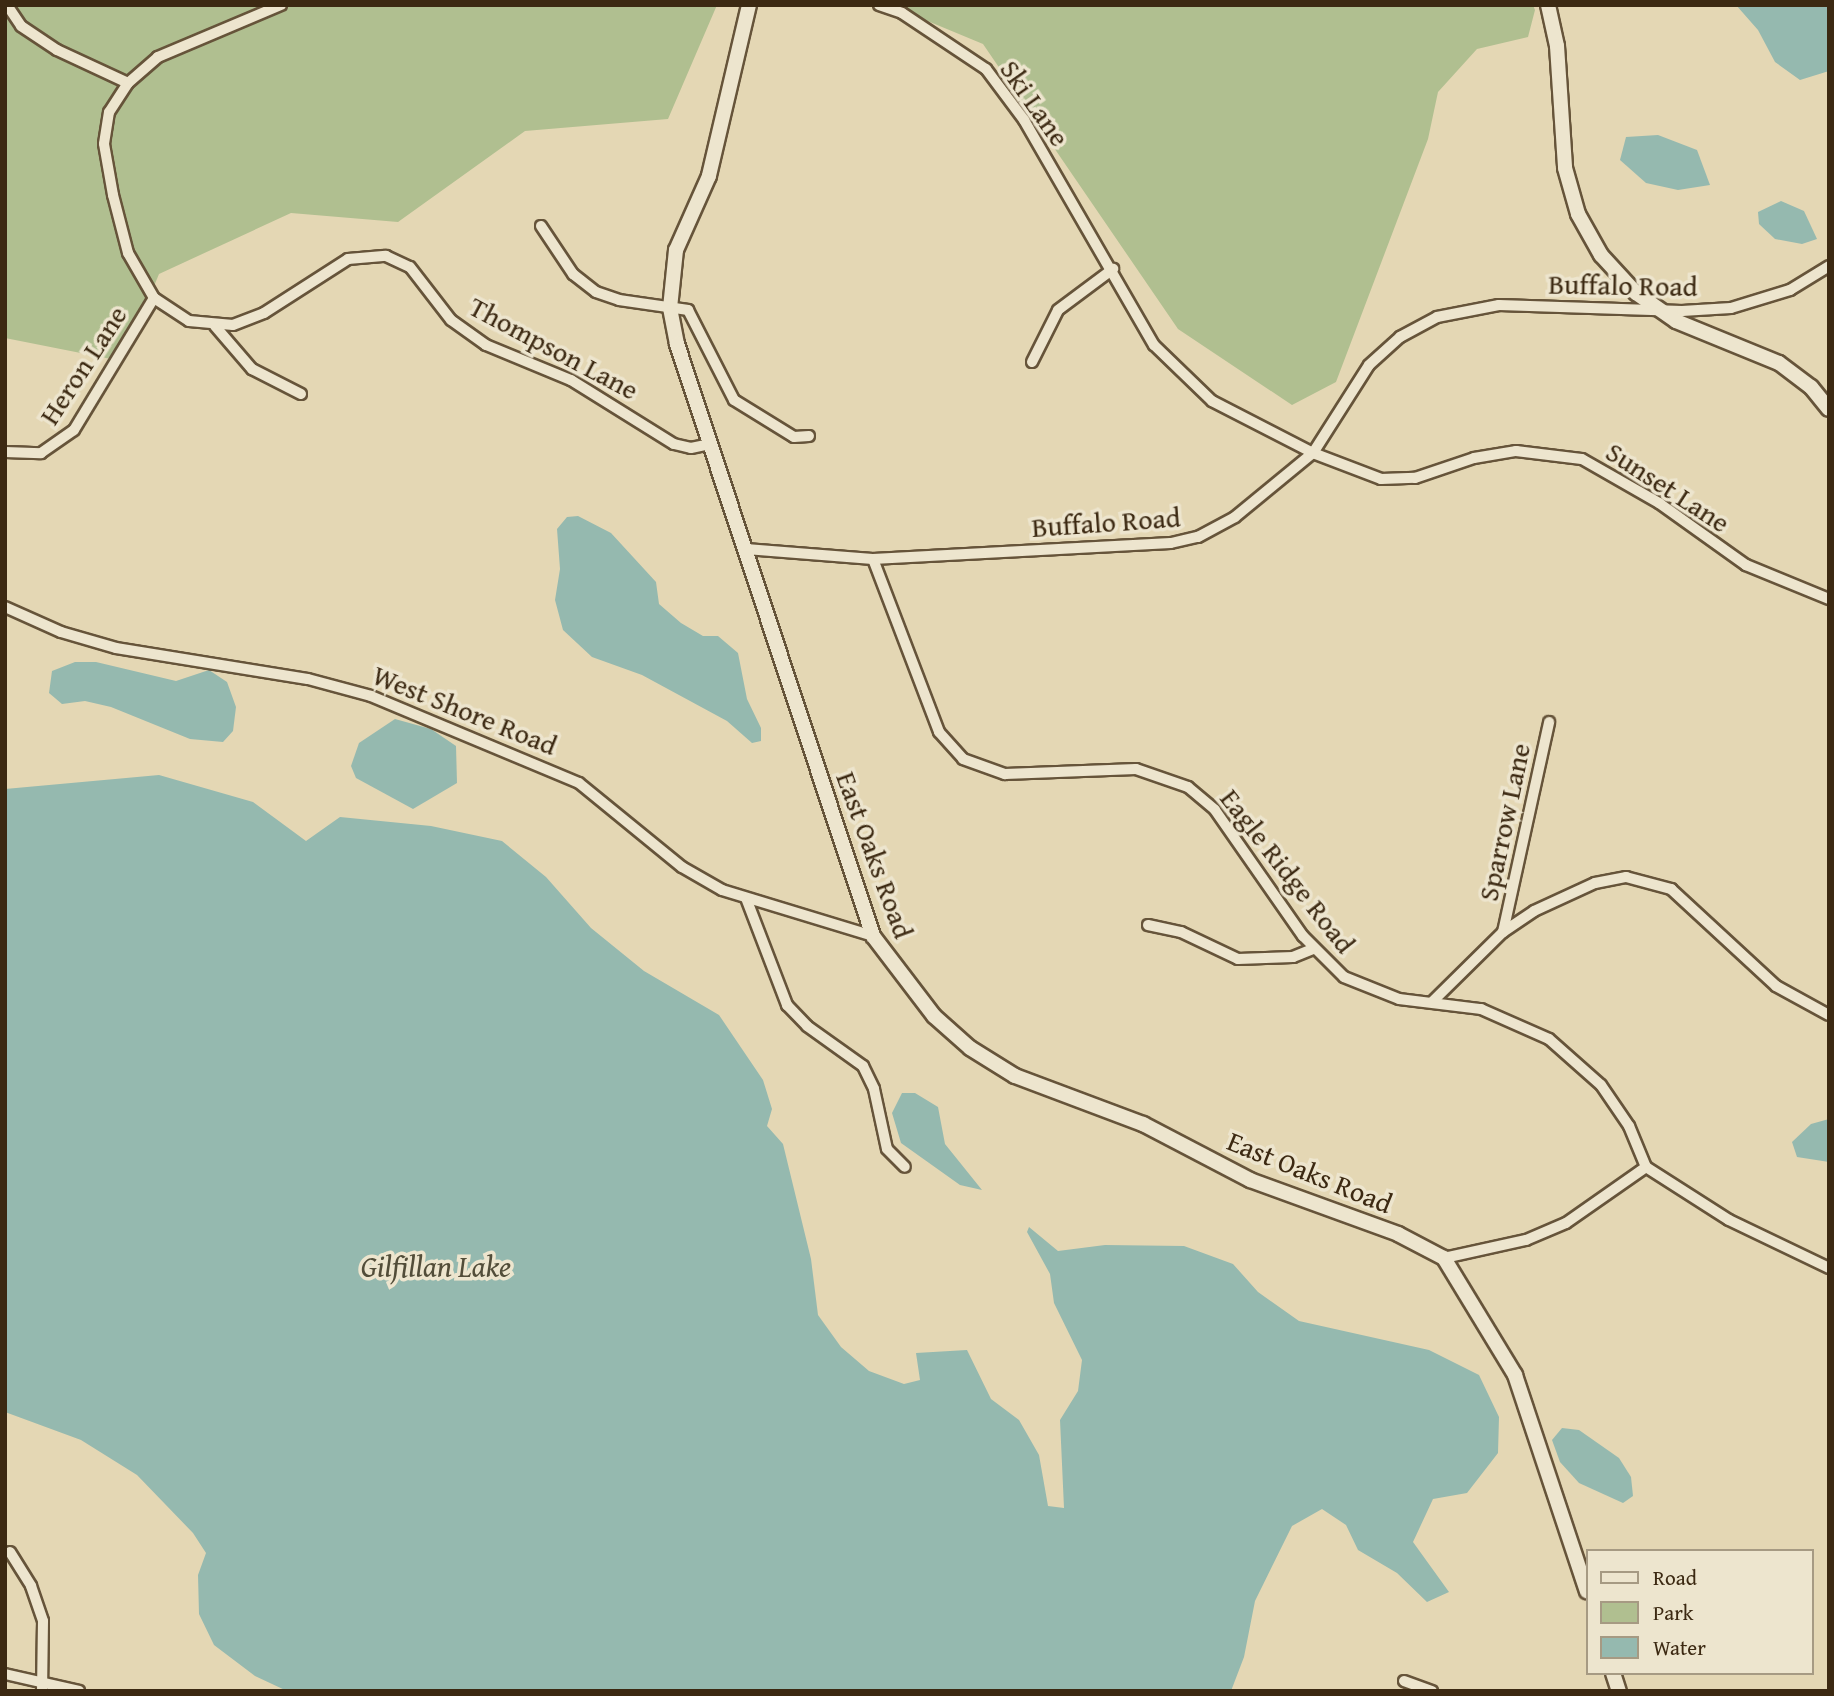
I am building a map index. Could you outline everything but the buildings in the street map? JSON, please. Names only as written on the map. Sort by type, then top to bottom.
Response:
[{"type":"street","points":[[7,5],[21,26],[57,50],[128,83]]},
{"type":"street","points":[[281,5],[174,49],[128,83],[109,112],[104,144],[128,253],[154,298],[189,321],[215,326],[252,369],[301,394]]},
{"type":"street","name":"East Oaks Road","points":[[748,5],[709,176],[676,250],[670,308],[710,444],[873,936],[934,1016],[970,1048],[1015,1076],[1143,1124],[1250,1180],[1398,1234],[1444,1258]]},
{"type":"street","name":"Ski Lane","points":[[879,5],[902,13],[986,69],[1024,120],[1154,345],[1191,384],[1236,415],[1313,453]]},
{"type":"street","points":[[1548,5],[1557,46],[1565,168],[1574,202],[1601,255],[1658,309],[1697,333],[1779,363],[1811,387],[1829,410]]},
{"type":"street","points":[[541,226],[573,274],[596,292],[688,310],[726,389],[744,410],[794,438],[809,436]]},
{"type":"street","name":"Thompson Lane","points":[[215,326],[264,313],[348,259],[386,256],[410,267],[450,320],[486,345],[571,380],[674,444],[691,448],[710,444]]},
{"type":"street","name":"Buffalo Road","points":[[746,550],[873,559],[1171,543],[1198,537],[1235,517],[1313,453],[1369,365],[1400,337],[1437,317],[1499,305],[1706,311],[1751,304],[1790,290],[1829,266]]},
{"type":"street","points":[[1032,362],[1058,310],[1112,269]]},
{"type":"street","name":"Heron Lane","points":[[5,452],[41,453],[75,430],[154,298]]},
{"type":"street","name":"Sunset Lane","points":[[1313,453],[1381,480],[1415,478],[1516,450],[1582,460],[1659,503],[1746,565],[1829,599]]},
{"type":"street","name":"Eagle Ridge Road","points":[[873,559],[939,732],[951,749],[975,766],[1005,774],[1136,769],[1188,787],[1215,810],[1313,948],[1330,967],[1362,988],[1399,999],[1432,1002],[1505,1017],[1569,1054],[1616,1105],[1646,1167]]},
{"type":"street","name":"West Shore Road","points":[[5,607],[61,632],[107,646],[308,679],[371,696],[561,773],[596,795],[682,867],[746,898],[873,936]]},
{"type":"street","name":"Sparrow Lane","points":[[1503,932],[1549,722]]},
{"type":"street","points":[[1432,1002],[1503,932],[1534,911],[1595,883],[1641,878],[1684,898],[1776,986],[1829,1015]]},
{"type":"street","points":[[746,898],[787,1004],[807,1026],[863,1066],[874,1089],[887,1149],[905,1167]]},
{"type":"street","points":[[1148,925],[1181,932],[1238,959],[1293,957],[1313,948]]},
{"type":"street","points":[[1586,1588],[1515,1376],[1444,1258],[1526,1240],[1566,1223],[1646,1167],[1729,1220],[1829,1268]]},
{"type":"street","points":[[10,1552],[31,1586],[43,1621],[42,1686]]},
{"type":"street","points":[[5,1674],[42,1686],[79,1691]]},
{"type":"street","points":[[1404,1681],[1432,1691]]},
{"type":"green space","points":[[5,5],[717,5],[668,119],[525,131],[398,222],[291,213],[159,274],[135,332],[111,359],[5,338]]},
{"type":"green space","points":[[889,5],[1533,5],[1535,10],[1528,37],[1477,49],[1438,92],[1428,139],[1336,382],[1292,405],[1178,329],[983,44]]},
{"type":"water","points":[[1736,5],[1829,5],[1829,71],[1800,80],[1775,62],[1758,30]]},
{"type":"water","points":[[1658,135],[1697,150],[1710,185],[1678,190],[1646,183],[1620,160],[1626,137]]},
{"type":"water","points":[[1781,201],[1804,211],[1817,239],[1802,244],[1775,239],[1759,224],[1758,212]]},
{"type":"water","points":[[578,516],[611,533],[656,582],[659,604],[681,623],[703,636],[718,636],[738,653],[747,699],[761,728],[761,741],[752,743],[727,721],[642,675],[592,657],[563,630],[555,600],[560,569],[557,529],[567,517]]},
{"type":"water","points":[[75,662],[96,662],[176,681],[209,670],[227,682],[236,707],[233,731],[223,742],[190,739],[111,707],[85,701],[62,704],[49,693],[52,671]]},
{"type":"water","points":[[395,719],[431,729],[456,746],[457,783],[413,809],[356,778],[351,766],[359,743]]},
{"type":"water","name":"Gilfillan Lake","points":[[159,775],[253,802],[306,841],[340,817],[431,826],[502,841],[546,877],[591,928],[644,971],[719,1015],[763,1080],[772,1109],[767,1126],[783,1144],[811,1259],[818,1315],[841,1347],[869,1371],[904,1384],[920,1380],[916,1353],[967,1350],[991,1399],[1019,1420],[1039,1455],[1048,1506],[1064,1508],[1060,1420],[1078,1391],[1082,1360],[1054,1303],[1050,1274],[1027,1232],[1029,1227],[1058,1251],[1105,1245],[1184,1246],[1233,1264],[1258,1292],[1299,1321],[1429,1350],[1479,1375],[1499,1417],[1498,1453],[1467,1493],[1433,1499],[1413,1542],[1449,1592],[1427,1602],[1397,1573],[1358,1550],[1346,1525],[1322,1509],[1292,1526],[1255,1601],[1244,1657],[1231,1691],[287,1691],[255,1676],[214,1645],[199,1614],[198,1575],[206,1553],[193,1533],[137,1475],[81,1440],[5,1412],[5,789]]},
{"type":"water","points":[[902,1093],[915,1093],[938,1107],[945,1144],[982,1190],[960,1185],[901,1143],[892,1113]]},
{"type":"water","points":[[1829,1119],[1829,1162],[1797,1157],[1792,1142],[1811,1124]]},
{"type":"water","points":[[1562,1428],[1579,1430],[1619,1458],[1631,1477],[1633,1496],[1623,1503],[1579,1483],[1560,1462],[1552,1440]]}]
